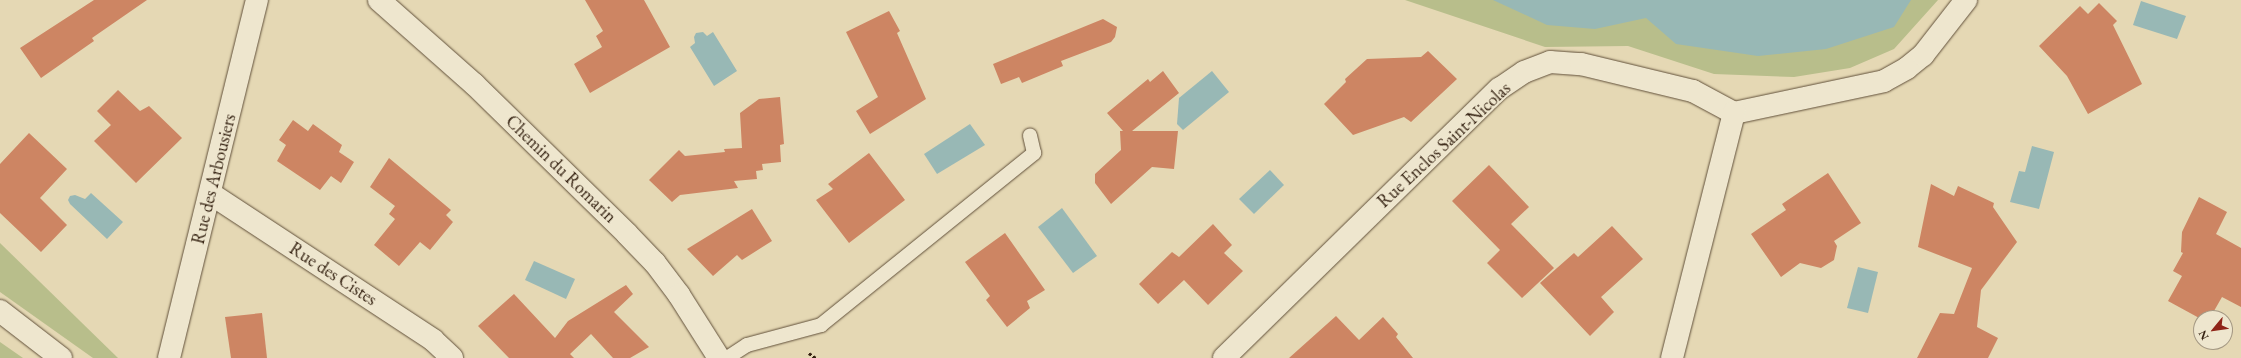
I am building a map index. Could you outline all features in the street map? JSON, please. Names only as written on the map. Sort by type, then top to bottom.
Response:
[{"type":"street","name":"Rue des Arbousiers","points":[[169,358],[211,194],[257,0]]},
{"type":"street","name":"Chemin du Romarin","points":[[379,0],[474,84],[627,234],[654,263],[679,295],[719,358]]},
{"type":"street","points":[[1672,358],[1734,113],[1884,81],[1907,68],[1923,55],[1966,0]]},
{"type":"street","name":"Rue Enclos Saint-Nicolas","points":[[1224,358],[1499,89],[1524,72],[1550,62],[1582,64],[1693,91],[1734,113]]},
{"type":"street","name":"Rue des Cistes","points":[[211,194],[433,340],[452,358]]},
{"type":"street","points":[[0,311],[61,358]]},
{"type":"lane","points":[[727,358],[747,345],[821,325],[1034,153],[1030,135]]},
{"type":"green space","points":[[1405,0],[1938,0],[1894,49],[1850,68],[1794,77],[1714,74],[1628,46],[1545,47]]},
{"type":"green space","points":[[0,243],[118,358],[93,358],[0,292]]},
{"type":"green space","points":[[0,342],[23,358],[0,358]]},
{"type":"water","points":[[1493,0],[1911,0],[1894,27],[1826,49],[1758,56],[1676,44],[1646,18],[1595,29],[1547,25]]},
{"type":"water","points":[[2141,1],[2186,16],[2177,39],[2133,25]]},
{"type":"water","points":[[703,32],[707,36],[713,32],[737,71],[714,86],[690,47],[695,43],[694,37],[696,33]]},
{"type":"water","points":[[1212,71],[1229,92],[1183,130],[1177,124],[1179,98]]},
{"type":"water","points":[[970,124],[985,145],[937,174],[924,154]]},
{"type":"water","points":[[2032,146],[2054,152],[2039,209],[2010,202],[2019,171],[2025,172]]},
{"type":"water","points":[[1270,170],[1284,185],[1254,214],[1239,199]]},
{"type":"water","points":[[91,193],[123,222],[107,239],[70,204],[68,200],[70,196],[75,195],[85,199]]},
{"type":"water","points":[[1062,208],[1097,256],[1073,273],[1038,227]]},
{"type":"water","points":[[534,261],[575,279],[566,299],[525,280]]},
{"type":"water","points":[[1858,267],[1878,272],[1868,313],[1847,308]]},
{"type":"building","points":[[94,0],[147,0],[92,38],[94,41],[41,78],[20,48]]},
{"type":"building","points":[[585,0],[644,0],[670,47],[590,93],[574,64],[602,47],[596,36],[603,31]]},
{"type":"building","points":[[2099,3],[2117,21],[2113,25],[2142,84],[2088,114],[2067,76],[2039,46],[2080,6],[2088,14]]},
{"type":"building","points":[[889,11],[900,31],[897,33],[926,99],[870,134],[856,111],[878,97],[846,32]]},
{"type":"building","points":[[1103,19],[1117,27],[1115,37],[1111,42],[1061,61],[1063,66],[1022,83],[1019,77],[1001,84],[993,64]]},
{"type":"building","points":[[1428,51],[1457,79],[1411,122],[1404,117],[1353,135],[1324,104],[1346,82],[1345,79],[1367,59],[1421,57]]},
{"type":"building","points":[[1163,71],[1179,93],[1132,131],[1178,131],[1174,169],[1152,167],[1111,204],[1095,183],[1095,174],[1121,150],[1120,131],[1123,131],[1107,113],[1148,79],[1150,82]]},
{"type":"building","points":[[118,90],[140,111],[149,106],[182,138],[136,183],[94,141],[111,125],[97,111]]},
{"type":"building","points":[[780,97],[784,144],[780,145],[781,162],[762,164],[763,170],[756,171],[757,179],[734,181],[738,188],[680,195],[672,202],[649,180],[679,150],[685,156],[725,152],[724,149],[742,148],[740,113],[759,99]]},
{"type":"building","points":[[293,120],[308,131],[313,124],[342,145],[339,152],[354,162],[341,183],[331,176],[320,190],[277,161],[286,145],[279,140]]},
{"type":"building","points":[[29,133],[67,169],[40,198],[67,225],[41,252],[0,213],[0,164]]},
{"type":"building","points":[[869,153],[905,200],[849,243],[816,200],[833,189],[828,184]]},
{"type":"building","points":[[389,158],[451,210],[446,215],[453,222],[430,250],[420,242],[399,266],[374,245],[395,219],[389,214],[395,206],[370,187]]},
{"type":"building","points":[[1489,165],[1529,207],[1511,224],[1554,268],[1522,298],[1487,263],[1500,250],[1452,201]]},
{"type":"building","points":[[1828,173],[1861,223],[1834,241],[1837,246],[1834,260],[1821,268],[1800,263],[1781,277],[1751,234],[1786,210],[1782,204]]},
{"type":"building","points":[[1931,184],[1954,196],[1958,186],[1994,203],[1993,207],[2017,242],[1981,290],[1977,327],[1998,338],[1988,358],[1917,358],[1940,313],[1954,314],[1972,268],[1918,247]]},
{"type":"building","points":[[2199,197],[2227,212],[2216,234],[2241,248],[2241,307],[2222,297],[2215,310],[2193,310],[2193,315],[2168,301],[2182,276],[2173,271],[2183,253],[2181,252],[2182,232]]},
{"type":"building","points":[[752,209],[772,241],[742,260],[737,255],[713,276],[687,249]]},
{"type":"building","points":[[1213,224],[1232,245],[1224,253],[1243,271],[1208,305],[1184,280],[1158,304],[1139,284],[1172,252],[1179,257]]},
{"type":"building","points":[[1612,226],[1643,259],[1601,297],[1614,312],[1590,336],[1540,283],[1574,253],[1578,257]]},
{"type":"building","points":[[1005,233],[1045,290],[1027,301],[1030,308],[1007,327],[986,300],[990,296],[965,262]]},
{"type":"building","points":[[626,285],[633,294],[614,312],[649,347],[630,358],[613,358],[591,334],[570,354],[574,358],[509,358],[478,326],[514,294],[555,338],[568,321]]},
{"type":"building","points":[[262,313],[267,358],[231,358],[225,317]]},
{"type":"building","points":[[1336,316],[1359,340],[1383,317],[1398,334],[1396,337],[1413,358],[1289,358]]}]
